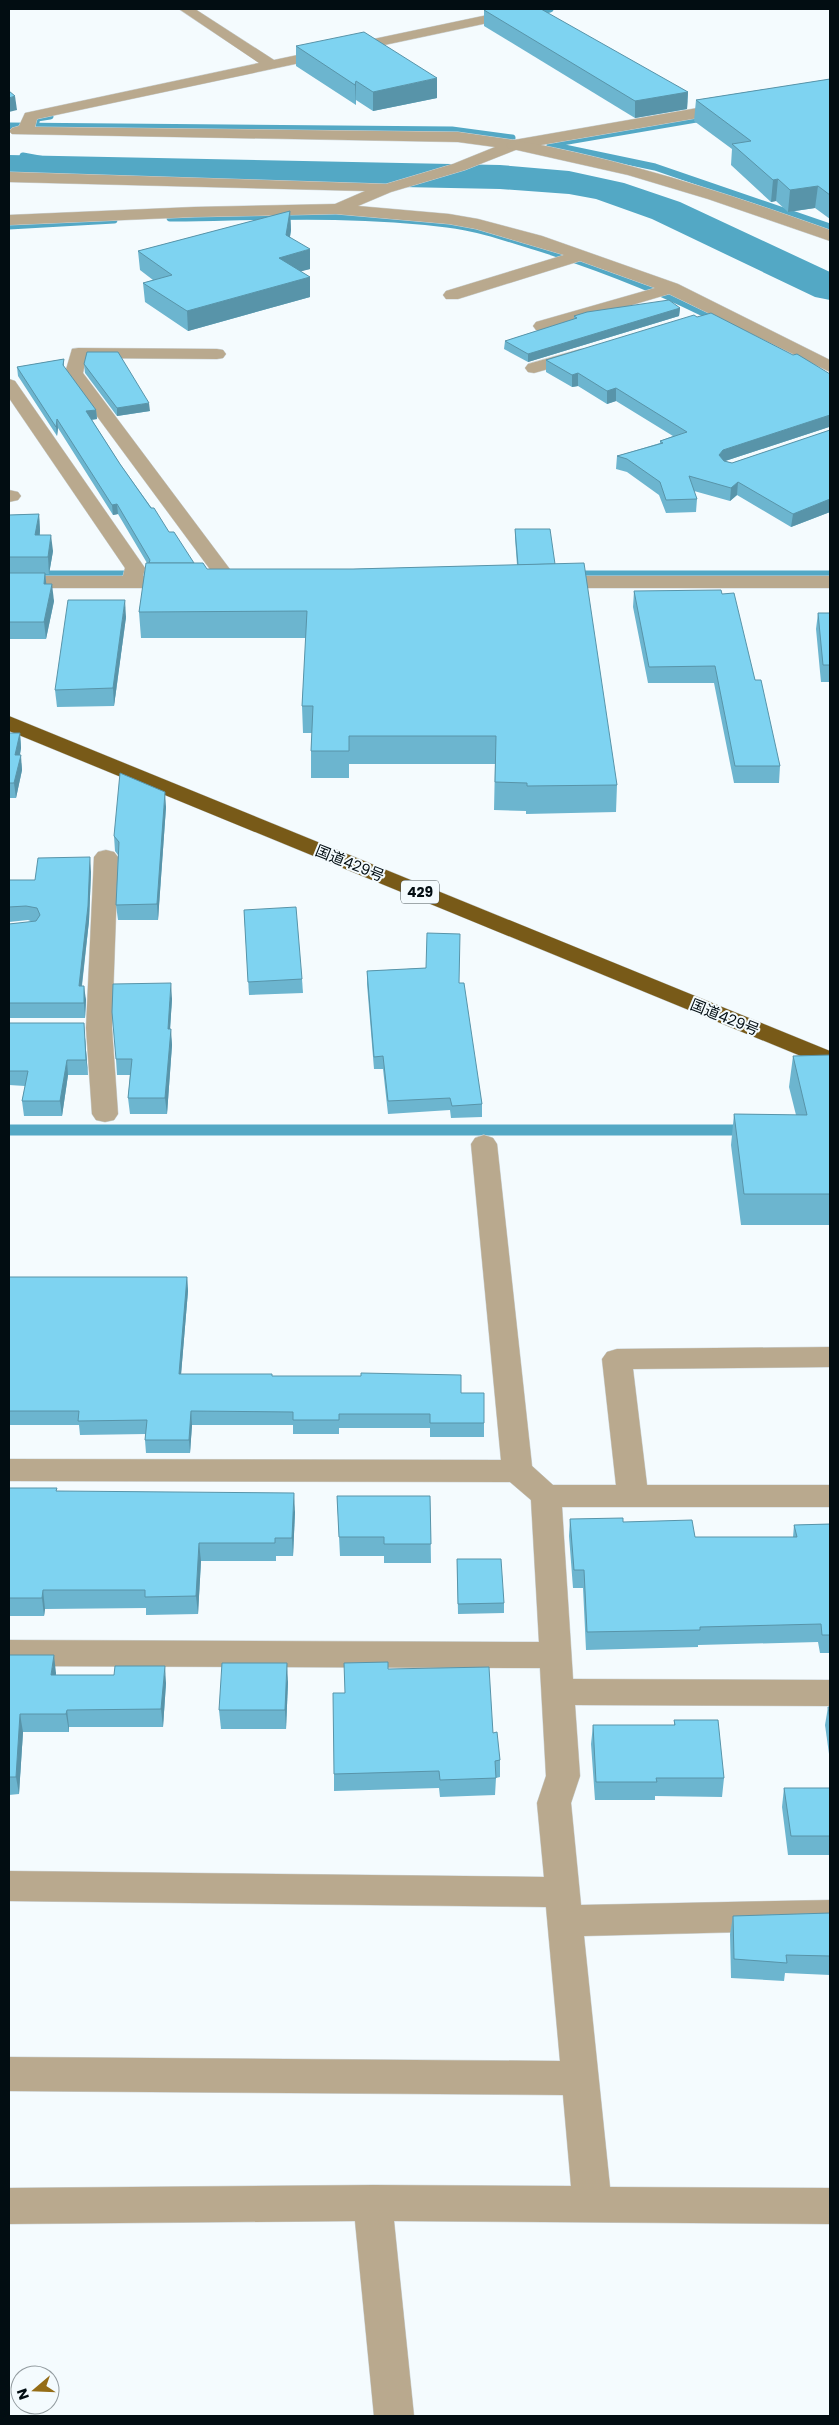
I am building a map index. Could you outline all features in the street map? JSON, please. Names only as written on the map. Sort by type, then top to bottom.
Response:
[{"type":"highway","name":"国道429号","points":[[9,723],[830,1060]]},
{"type":"street","points":[[186,9],[270,64]]},
{"type":"street","points":[[27,128],[30,116],[535,9]]},
{"type":"street","points":[[336,209],[393,187],[459,167],[514,145],[742,105]]},
{"type":"street","points":[[9,131],[27,128],[458,137],[514,145],[648,176],[830,236]]},
{"type":"street","points":[[9,177],[153,179],[393,187]]},
{"type":"street","points":[[9,220],[194,212],[336,209],[449,219],[478,224],[536,240],[573,258],[663,291],[706,315],[830,367]]},
{"type":"street","points":[[452,296],[573,258]]},
{"type":"street","points":[[542,326],[663,291]]},
{"type":"street","points":[[534,368],[599,348]]},
{"type":"street","points":[[9,582],[133,578],[227,578],[74,373],[78,353],[217,354]]},
{"type":"street","points":[[9,385],[135,568],[133,578]]},
{"type":"street","points":[[529,582],[830,582]]},
{"type":"street","points":[[105,1114],[99,1028],[106,858]]},
{"type":"street","points":[[72,1028],[99,1028]]},
{"type":"street","points":[[484,1144],[517,1471]]},
{"type":"street","points":[[633,1496],[617,1359],[830,1357]]},
{"type":"street","points":[[9,1470],[517,1471],[546,1496],[830,1496]]},
{"type":"street","points":[[546,1496],[564,1776],[554,1803],[592,2203]]},
{"type":"street","points":[[9,1653],[556,1655]]},
{"type":"street","points":[[558,1692],[830,1693]]},
{"type":"street","points":[[9,1886],[830,1915]]},
{"type":"street","points":[[9,2074],[580,2078]]},
{"type":"street","points":[[373,2203],[394,2416]]},
{"type":"street","points":[[9,2206],[592,2203],[830,2206]]},
{"type":"building","points":[[541,9],[688,92],[635,101],[484,10]]},
{"type":"building","points":[[364,32],[437,78],[373,92],[356,81],[355,85],[296,46]]},
{"type":"building","points":[[830,79],[830,195],[818,186],[790,190],[778,179],[773,180],[732,144],[751,141],[696,100]]},
{"type":"building","points":[[9,91],[15,96],[9,98]]},
{"type":"building","points":[[290,211],[286,235],[310,249],[279,258],[310,277],[187,311],[143,283],[172,275],[138,251]]},
{"type":"building","points":[[669,300],[680,308],[528,354],[505,341],[577,318],[574,316],[587,312]]},
{"type":"building","points":[[711,313],[793,355],[797,354],[830,374],[830,415],[723,450],[719,455],[724,461],[732,463],[830,430],[830,499],[793,514],[738,482],[731,488],[689,476],[697,499],[666,500],[660,482],[627,459],[617,456],[663,443],[660,441],[687,432],[616,388],[607,391],[578,373],[572,375],[546,360],[694,315],[697,317]]},
{"type":"building","points":[[87,352],[118,352],[149,403],[117,408],[84,364]]},
{"type":"building","points":[[64,359],[63,365],[96,410],[86,411],[151,508],[154,508],[169,532],[174,532],[194,563],[149,563],[150,560],[117,504],[112,505],[57,419],[56,427],[17,367]]},
{"type":"building","points":[[39,514],[35,535],[51,535],[48,557],[9,557],[9,515]]},
{"type":"building","points":[[515,529],[550,529],[555,564],[518,565]]},
{"type":"building","points":[[146,563],[203,563],[207,569],[353,569],[584,563],[617,785],[527,786],[527,783],[495,782],[496,736],[349,736],[349,751],[311,751],[313,706],[302,706],[307,611],[139,612]]},
{"type":"building","points":[[9,573],[45,573],[44,584],[52,584],[44,622],[9,622]]},
{"type":"building","points":[[721,590],[722,594],[734,593],[755,680],[761,680],[780,766],[735,766],[715,666],[649,667],[634,591]]},
{"type":"building","points":[[68,600],[125,600],[113,688],[55,690]]},
{"type":"building","points":[[818,613],[830,613],[830,665],[823,665]]},
{"type":"building","points":[[9,733],[20,733],[15,755],[21,755],[14,783],[9,783]]},
{"type":"building","points":[[120,773],[165,792],[157,904],[116,905],[119,842],[114,836]]},
{"type":"building","points":[[90,857],[88,906],[79,986],[84,986],[84,1003],[9,1003],[9,924],[36,921],[40,915],[37,908],[26,906],[9,907],[9,880],[35,880],[38,858]]},
{"type":"building","points":[[296,907],[302,979],[248,982],[244,910]]},
{"type":"building","points":[[427,933],[460,934],[459,983],[464,983],[482,1104],[452,1106],[450,1098],[388,1101],[383,1056],[374,1057],[367,971],[426,968]]},
{"type":"building","points":[[171,983],[168,1029],[171,1029],[165,1098],[128,1098],[132,1059],[116,1059],[112,1012],[113,984]]},
{"type":"building","points":[[9,1023],[84,1023],[86,1060],[67,1060],[60,1101],[22,1101],[28,1071],[9,1071]]},
{"type":"building","points":[[830,1055],[830,1194],[744,1194],[734,1114],[807,1115],[793,1056]]},
{"type":"building","points":[[9,1277],[187,1277],[179,1374],[272,1374],[272,1376],[361,1376],[361,1373],[461,1375],[461,1393],[484,1393],[484,1423],[430,1423],[430,1414],[339,1414],[339,1420],[293,1420],[293,1412],[191,1411],[189,1440],[145,1440],[147,1420],[78,1421],[79,1411],[9,1411]]},
{"type":"building","points":[[9,1488],[57,1488],[56,1491],[294,1493],[292,1538],[275,1538],[275,1543],[199,1543],[196,1596],[145,1597],[145,1590],[43,1590],[42,1598],[9,1598]]},
{"type":"building","points":[[337,1496],[430,1496],[431,1544],[384,1544],[384,1537],[339,1537]]},
{"type":"building","points":[[623,1518],[623,1522],[692,1520],[695,1537],[797,1537],[794,1525],[830,1524],[830,1635],[822,1635],[821,1624],[700,1627],[700,1630],[587,1632],[584,1570],[574,1570],[570,1519]]},
{"type":"building","points":[[457,1559],[501,1559],[504,1603],[458,1604]]},
{"type":"building","points":[[9,1655],[54,1655],[51,1675],[114,1675],[115,1666],[165,1666],[161,1709],[67,1710],[66,1714],[20,1714],[16,1777],[9,1777]]},
{"type":"building","points":[[388,1662],[388,1669],[489,1667],[493,1733],[497,1732],[500,1760],[495,1761],[496,1778],[440,1780],[439,1771],[334,1774],[333,1693],[345,1693],[344,1663]]},
{"type":"building","points":[[222,1663],[287,1663],[285,1710],[219,1710]]},
{"type":"building","points":[[674,1720],[718,1720],[724,1778],[656,1778],[657,1782],[596,1782],[593,1725],[675,1725]]},
{"type":"building","points":[[784,1788],[830,1788],[830,1836],[791,1836]]},
{"type":"building","points":[[830,1913],[830,1956],[786,1955],[787,1963],[734,1959],[733,1916]]},
{"type":"waterway","points":[[530,13],[550,9]]},
{"type":"waterway","points":[[35,126],[37,118],[50,116]]},
{"type":"waterway","points":[[559,145],[562,142],[708,117]]},
{"type":"waterway","points":[[9,126],[452,130],[512,138]]},
{"type":"waterway","points":[[550,145],[655,167],[830,227]]},
{"type":"waterway","points":[[23,156],[50,161],[54,168]]},
{"type":"waterway","points":[[9,167],[500,177],[569,182],[610,191],[694,222],[830,288]]},
{"type":"waterway","points":[[170,218],[343,217],[412,220],[460,226],[509,238],[591,265],[657,291],[721,322]]},
{"type":"waterway","points":[[9,226],[114,220]]},
{"type":"waterway","points":[[9,575],[159,575]]},
{"type":"waterway","points":[[570,575],[830,575]]},
{"type":"waterway","points":[[9,1130],[747,1130]]}]
